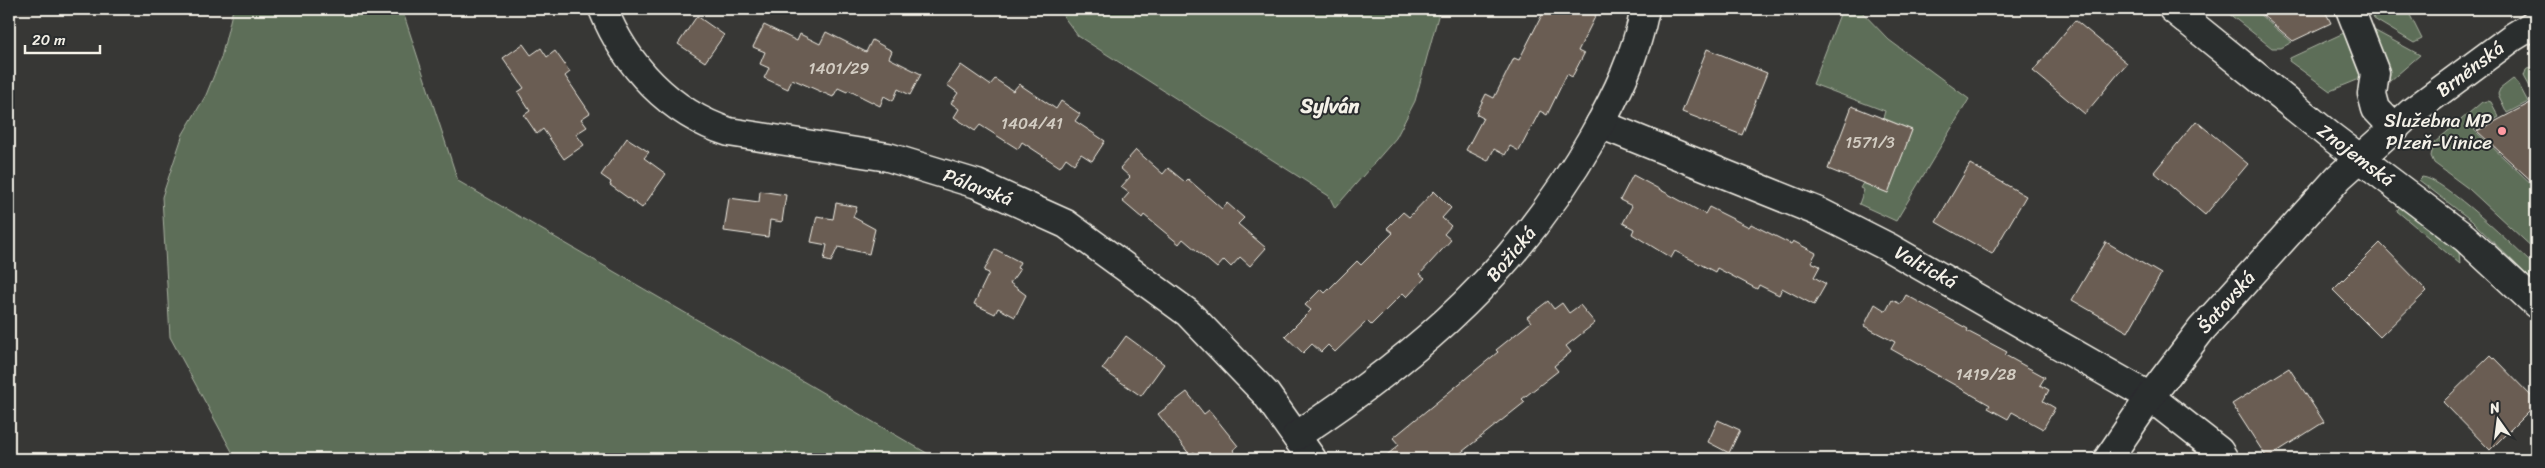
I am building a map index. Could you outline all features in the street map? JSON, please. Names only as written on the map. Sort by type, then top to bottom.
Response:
[{"type":"street","name":"Pálavská","points":[[603,9],[612,31],[628,58],[650,83],[668,99],[711,126],[729,132],[888,157],[977,184],[1066,224],[1188,312],[1266,394],[1312,459]]},
{"type":"street","name":"Božická","points":[[1296,436],[1398,364],[1474,297],[1503,265],[1552,203],[1574,171],[1630,64],[1645,9]]},
{"type":"street","name":"Znojemská","points":[[2172,9],[2464,238],[2536,304]]},
{"type":"street","points":[[2350,9],[2374,73],[2372,94],[2376,109],[2396,128]]},
{"type":"street","name":"Brněnská","points":[[2359,157],[2396,128],[2413,111],[2513,37],[2536,23]]},
{"type":"street","name":"Valtická","points":[[1600,124],[1819,212],[1954,282],[2150,397],[2218,451],[2224,459]]},
{"type":"street","name":"Šatovská","points":[[2108,459],[2150,397],[2201,330],[2359,157]]},
{"type":"green space","points":[[233,9],[402,9],[458,181],[937,459],[236,459],[170,337],[162,197],[183,134],[206,95],[221,58]]},
{"type":"green space","points":[[1058,9],[1440,9],[1415,101],[1396,138],[1335,208],[1329,196],[1078,36]]},
{"type":"green space","points":[[1842,9],[1859,9],[1889,40],[1969,99],[1896,221],[1859,204],[1864,190],[1860,188],[1863,183],[1888,193],[1912,130],[1883,118],[1885,111],[1813,84]]},
{"type":"green space","points":[[2223,9],[2253,9],[2292,42],[2281,48],[2272,48]]},
{"type":"green space","points":[[2370,9],[2407,9],[2422,39],[2414,43],[2374,19]]},
{"type":"green space","points":[[2368,27],[2420,55],[2390,81]]},
{"type":"green space","points":[[2348,31],[2367,76],[2330,91],[2289,61],[2290,58]]},
{"type":"green space","points":[[2536,63],[2536,98],[2524,76],[2526,70]]},
{"type":"green space","points":[[2513,79],[2518,83],[2528,102],[2507,113],[2498,94],[2500,89]]},
{"type":"green space","points":[[2482,102],[2491,102],[2499,117],[2474,130],[2536,188],[2536,251],[2469,189],[2434,163],[2431,156],[2434,143]]},
{"type":"green space","points":[[2422,177],[2432,180],[2462,201],[2514,247],[2536,268],[2536,284],[2472,221],[2419,180]]},
{"type":"green space","points":[[2400,206],[2459,252],[2460,264],[2397,211]]},
{"type":"building","points":[[1545,9],[1599,9],[1578,51],[1584,54],[1572,77],[1567,74],[1547,115],[1540,111],[1519,151],[1510,146],[1505,155],[1494,149],[1488,161],[1466,150],[1483,118],[1476,114],[1486,94],[1494,98],[1514,58],[1519,60]]},
{"type":"building","points":[[2255,9],[2324,9],[2331,23],[2293,41]]},
{"type":"building","points":[[697,16],[724,35],[705,62],[678,44]]},
{"type":"building","points":[[2075,20],[2127,63],[2085,114],[2033,71]]},
{"type":"building","points":[[764,25],[797,41],[800,34],[820,44],[826,32],[866,52],[872,40],[892,51],[889,58],[921,74],[910,95],[898,89],[893,101],[884,96],[880,106],[848,90],[847,92],[838,88],[833,97],[792,79],[788,89],[764,78],[769,68],[760,64],[765,52],[753,47]]},
{"type":"building","points":[[523,44],[531,55],[541,48],[547,57],[555,51],[570,72],[565,76],[590,113],[581,119],[587,127],[576,134],[584,145],[564,159],[543,129],[537,134],[524,115],[530,111],[518,92],[524,88],[503,58]]},
{"type":"building","points":[[1707,49],[1767,73],[1742,135],[1682,112]]},
{"type":"building","points":[[961,65],[990,85],[995,79],[1013,91],[1019,84],[1056,109],[1061,101],[1080,114],[1075,121],[1105,141],[1092,161],[1081,154],[1074,164],[1066,158],[1060,167],[1022,142],[1018,149],[980,125],[975,131],[954,117],[959,109],[951,103],[958,93],[947,85]]},
{"type":"building","points":[[2536,100],[2536,185],[2477,131]]},
{"type":"building","points":[[1852,106],[1912,130],[1888,193],[1828,169]]},
{"type":"building","points":[[2196,121],[2248,164],[2205,215],[2154,172]]},
{"type":"building","points":[[627,138],[649,152],[644,158],[666,174],[642,208],[610,185],[611,182],[601,175]]},
{"type":"building","points":[[1136,150],[1163,174],[1168,168],[1185,182],[1188,179],[1222,209],[1227,203],[1244,218],[1238,224],[1266,248],[1250,266],[1240,257],[1231,267],[1224,260],[1217,268],[1183,239],[1179,244],[1144,215],[1142,218],[1122,201],[1129,193],[1121,187],[1130,177],[1120,168]]},
{"type":"building","points":[[1970,164],[2026,196],[1992,254],[1936,222]]},
{"type":"building","points":[[1633,175],[1705,214],[1709,207],[1749,227],[1751,224],[1791,244],[1793,241],[1816,253],[1811,262],[1820,266],[1814,277],[1826,284],[1814,305],[1782,288],[1779,295],[1759,285],[1757,289],[1717,268],[1715,272],[1675,251],[1671,258],[1632,234],[1634,229],[1623,223],[1632,206],[1620,200]]},
{"type":"building","points":[[760,191],[786,195],[782,222],[770,220],[768,237],[724,231],[729,198],[759,202]]},
{"type":"building","points":[[1434,191],[1451,208],[1442,218],[1451,226],[1444,234],[1451,240],[1420,274],[1425,278],[1407,297],[1403,293],[1371,325],[1367,321],[1335,352],[1328,345],[1321,352],[1312,344],[1303,353],[1285,336],[1311,310],[1305,305],[1321,289],[1325,293],[1357,261],[1361,265],[1393,233],[1387,228],[1403,212],[1409,217]]},
{"type":"building","points":[[836,203],[857,207],[853,217],[875,229],[869,254],[838,247],[831,262],[824,260],[827,245],[811,242],[817,216],[833,219]]},
{"type":"building","points":[[2106,242],[2161,274],[2128,332],[2072,300]]},
{"type":"building","points":[[2380,243],[2427,291],[2380,337],[2333,290]]},
{"type":"building","points":[[995,249],[1020,262],[1017,268],[1020,269],[1010,283],[1026,295],[1015,317],[998,308],[995,314],[974,304],[989,273],[984,271]]},
{"type":"building","points":[[1906,295],[2007,352],[2005,355],[2045,377],[2040,385],[2049,390],[2043,401],[2055,408],[2043,429],[2012,412],[2008,419],[1988,408],[1990,405],[1891,349],[1895,342],[1864,326],[1875,304],[1886,311],[1892,300],[1901,304]]},
{"type":"building","points":[[1548,301],[1554,309],[1562,303],[1569,313],[1580,305],[1595,323],[1566,346],[1571,352],[1554,366],[1558,371],[1522,399],[1525,402],[1453,459],[1382,459],[1399,445],[1393,438],[1498,352],[1496,350],[1531,322],[1527,317]]},
{"type":"building","points":[[1126,336],[1164,364],[1141,396],[1102,369]]},
{"type":"building","points":[[2491,355],[2536,401],[2536,404],[2490,450],[2443,402]]},
{"type":"building","points":[[2289,368],[2324,422],[2267,458],[2232,404]]},
{"type":"building","points":[[1187,392],[1204,414],[1209,410],[1238,446],[1233,450],[1240,459],[1200,459],[1194,452],[1190,455],[1158,414]]},
{"type":"building","points":[[1718,420],[1740,430],[1729,453],[1708,442]]},
{"type":"place","name":"Služebna MP Plzeň-Vinice","points":[[2502,131]]},
{"type":"district","name":"Sylván","points":[[1330,106]]}]
